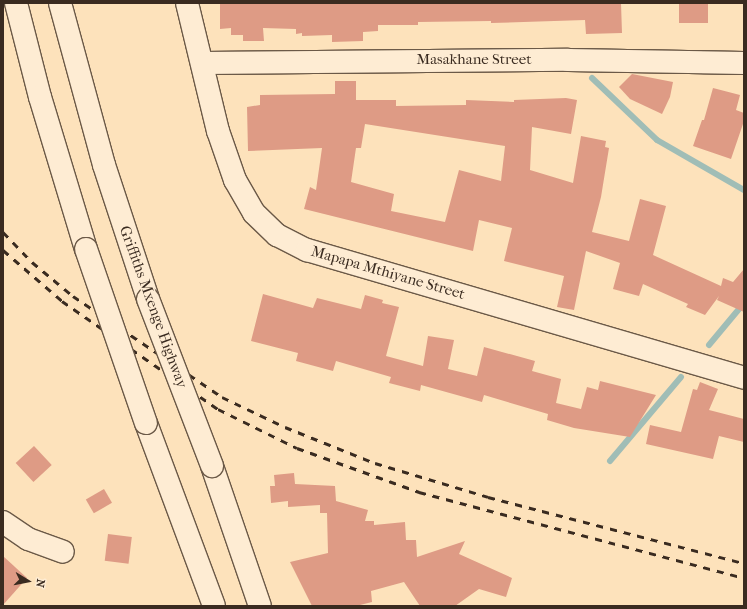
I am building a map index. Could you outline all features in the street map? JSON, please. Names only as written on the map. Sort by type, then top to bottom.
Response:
[{"type":"street","points":[[16,3],[40,97],[86,249],[146,423],[214,606]]},
{"type":"street","name":"Griffiths Mxenge Highway","points":[[60,3],[104,165],[148,299],[212,466],[260,606]]},
{"type":"street","name":"Mapapa Mthiyane Street","points":[[187,3],[203,63],[218,131],[235,180],[254,213],[277,235],[307,250],[744,378]]},
{"type":"street","name":"Masakhane Street","points":[[203,63],[568,60],[744,63]]},
{"type":"street","points":[[3,522],[28,539],[62,552]]},
{"type":"building","points":[[220,3],[621,3],[622,33],[586,34],[585,20],[491,23],[491,21],[418,22],[418,25],[378,25],[378,31],[363,32],[363,41],[332,42],[332,35],[302,36],[302,33],[296,34],[296,29],[263,28],[264,41],[243,41],[243,35],[231,35],[231,28],[220,29]]},
{"type":"building","points":[[679,3],[708,3],[708,23],[679,23]]},
{"type":"building","points":[[632,74],[673,82],[670,97],[662,114],[630,99],[619,87]]},
{"type":"building","points":[[335,81],[356,81],[356,100],[396,100],[396,106],[466,105],[466,100],[514,102],[514,100],[566,98],[577,100],[571,134],[532,127],[530,170],[573,183],[581,136],[606,141],[605,147],[609,148],[601,197],[592,232],[629,241],[640,199],[666,206],[653,255],[721,286],[723,278],[733,282],[744,269],[744,312],[717,300],[719,296],[705,315],[686,307],[688,304],[643,284],[639,296],[613,289],[620,263],[586,251],[574,310],[557,307],[564,276],[504,261],[512,228],[479,220],[473,251],[304,209],[310,187],[316,190],[322,148],[248,151],[247,107],[260,105],[260,95],[335,94]],"holes":[[[365,124],[505,146],[501,181],[459,170],[445,222],[391,211],[394,194],[351,182],[356,148],[361,148]]]},
{"type":"building","points":[[713,88],[740,95],[736,110],[744,113],[744,121],[731,159],[693,146],[702,120],[704,120]]},
{"type":"building","points":[[263,294],[313,308],[317,298],[361,309],[365,295],[383,300],[382,303],[399,307],[386,356],[423,366],[428,336],[454,340],[448,369],[477,376],[484,347],[535,361],[532,371],[561,379],[556,403],[581,409],[587,387],[598,390],[600,381],[656,395],[630,437],[574,428],[547,420],[548,414],[484,395],[482,402],[421,385],[420,391],[389,383],[391,377],[336,361],[333,371],[296,361],[298,353],[251,341]]},
{"type":"building","points":[[700,382],[718,389],[709,410],[744,419],[744,442],[719,436],[713,459],[646,444],[650,425],[681,432],[693,389],[697,390]]},
{"type":"building","points":[[34,446],[52,465],[33,482],[16,463]]},
{"type":"building","points":[[294,473],[295,484],[335,486],[336,501],[368,510],[365,521],[374,521],[374,525],[405,522],[406,540],[416,540],[417,557],[465,541],[459,554],[512,578],[506,597],[479,589],[455,606],[420,606],[404,582],[371,591],[372,602],[356,606],[312,606],[290,562],[328,553],[327,513],[320,513],[320,505],[288,507],[288,501],[271,503],[270,486],[275,486],[274,475]]},
{"type":"building","points":[[104,489],[112,503],[94,513],[86,500]]},
{"type":"building","points":[[108,534],[132,537],[129,564],[105,561]]},
{"type":"building","points":[[3,556],[27,578],[3,605]]},
{"type":"waterway","points":[[592,78],[657,140],[744,190]]},
{"type":"waterway","points":[[709,345],[744,303]]},
{"type":"waterway","points":[[610,461],[681,377]]},
{"type":"railway","points":[[3,232],[32,262],[73,296],[222,397],[285,427],[375,463],[488,497],[744,563]]},
{"type":"railway","points":[[3,250],[62,301],[218,409],[297,448],[419,492],[744,578]]}]
